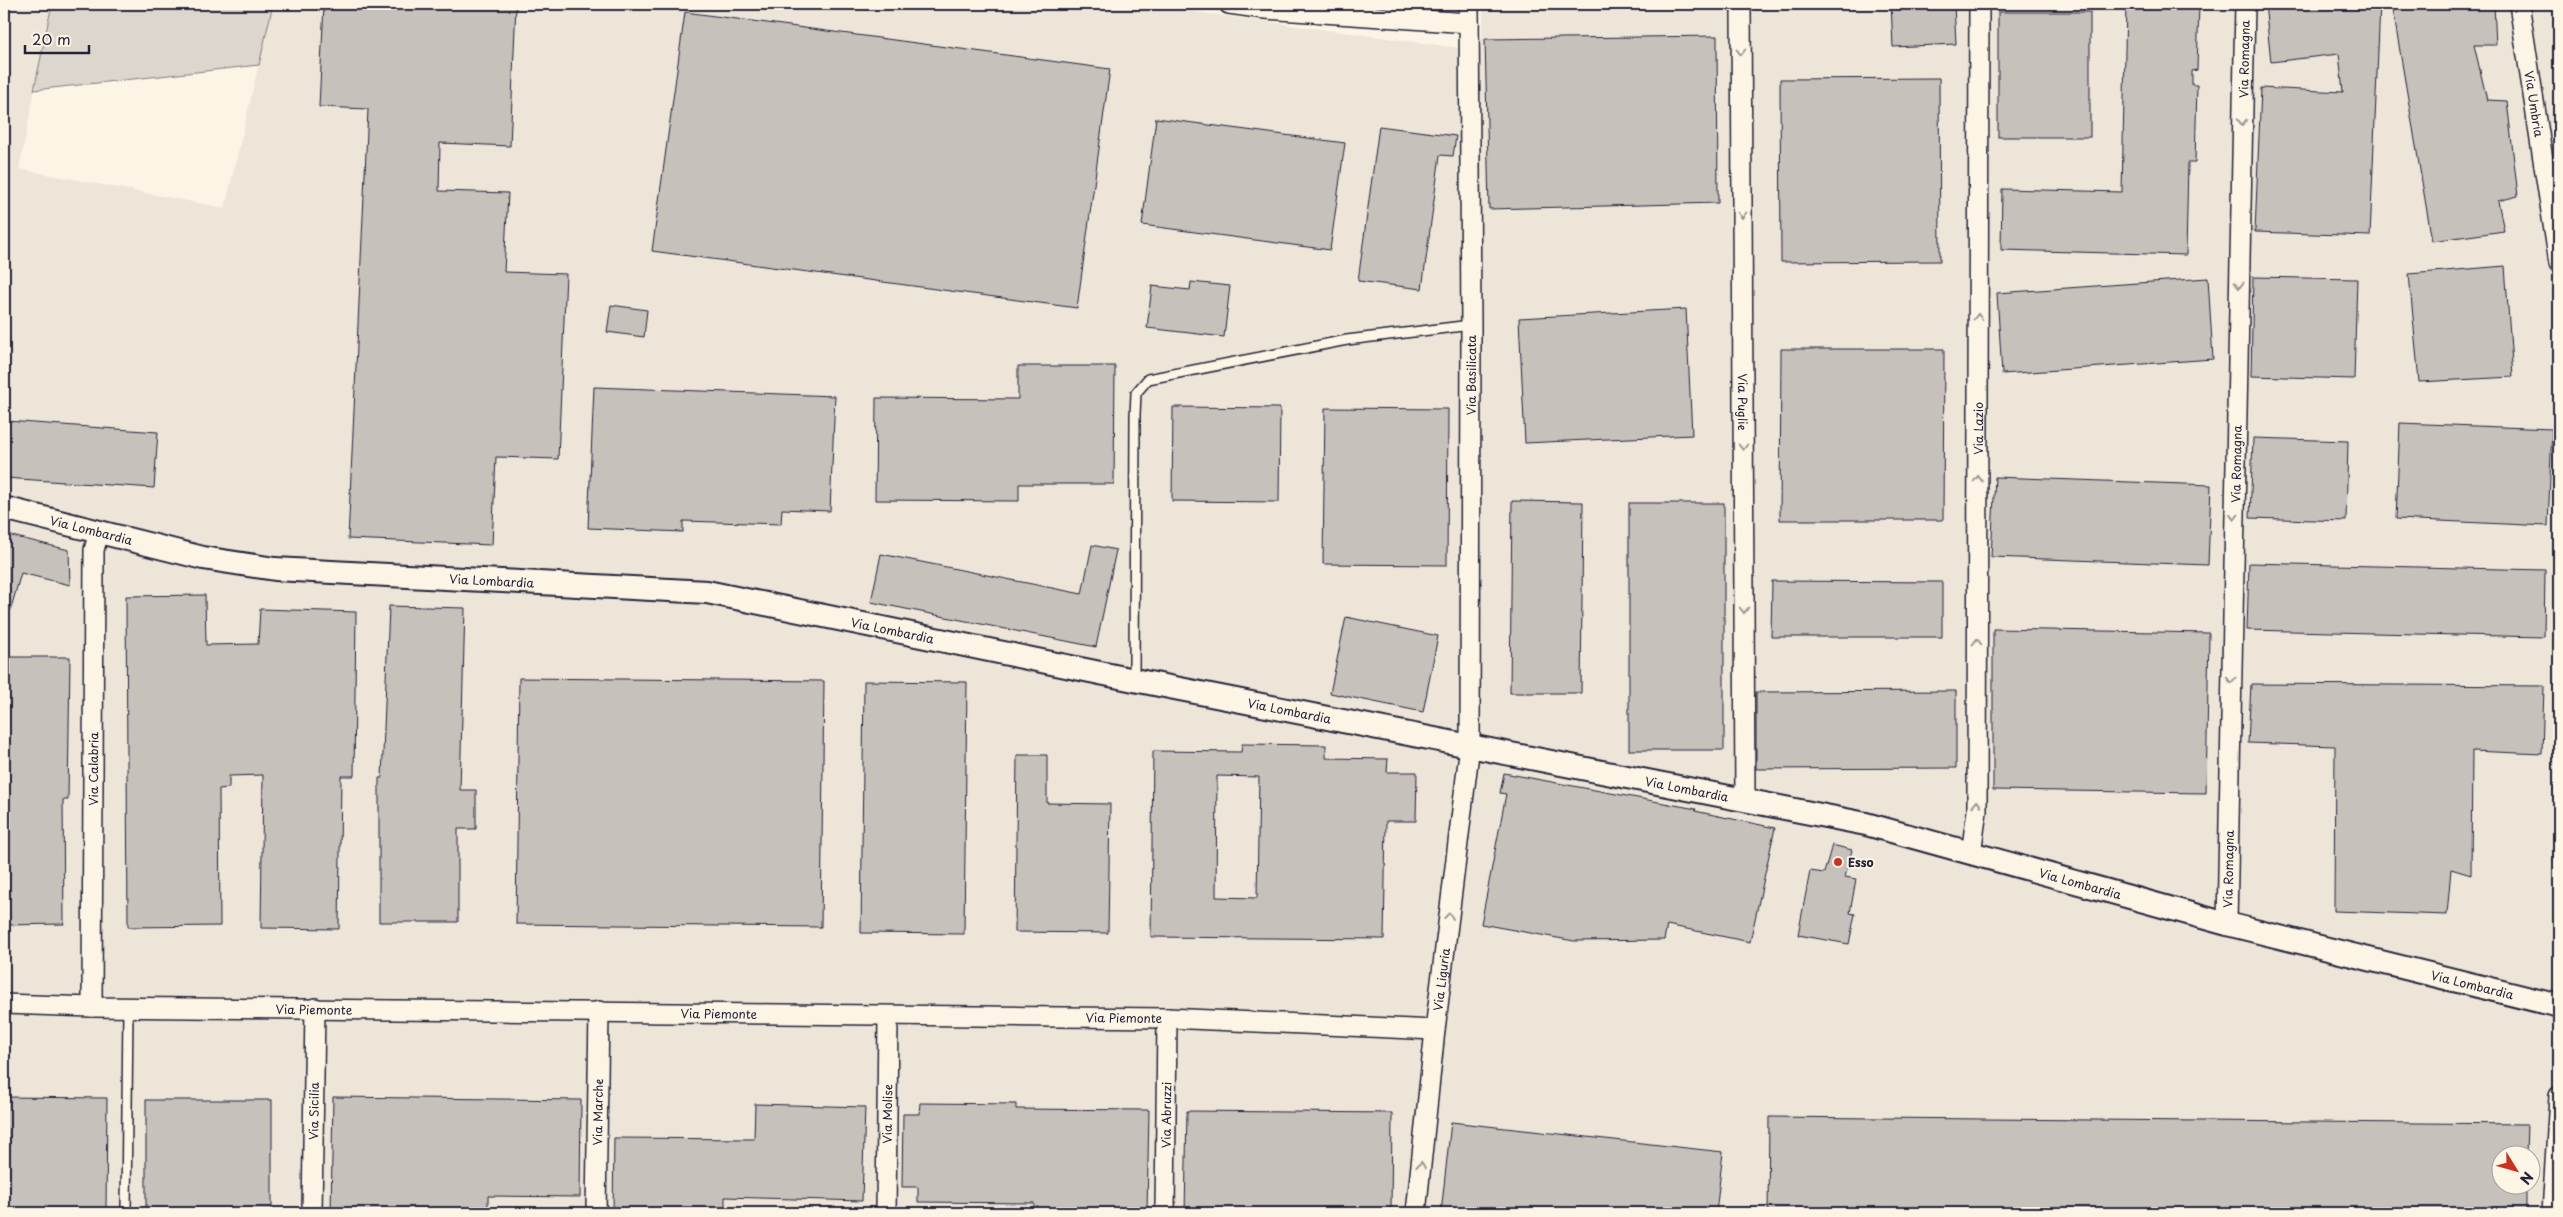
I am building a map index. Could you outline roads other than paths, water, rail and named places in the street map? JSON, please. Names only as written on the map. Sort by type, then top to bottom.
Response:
[{"type":"street","points":[[1228,4],[1469,23]]},
{"type":"street","name":"Via Basilicata","points":[[1469,4],[1471,325],[1470,746]]},
{"type":"street","name":"Via Puglie","points":[[1741,4],[1745,799]]},
{"type":"street","name":"Via Lazio","points":[[1971,853],[1977,801],[1979,4]]},
{"type":"street","name":"Via Romagna","points":[[2227,924],[2245,4]]},
{"type":"street","name":"Via Umbria","points":[[2519,4],[2559,263]]},
{"type":"street","name":"Via Lombardia","points":[[4,508],[203,558],[275,569],[708,592],[1134,680],[1866,824],[2227,924],[2559,1006]]},
{"type":"street","name":"Via Calabria","points":[[92,1007],[94,550],[99,532]]},
{"type":"street","name":"Via Liguria","points":[[1416,1213],[1435,1030],[1470,746]]},
{"type":"street","name":"Via Piemonte","points":[[4,1004],[92,1007],[1167,1018],[1435,1030]]},
{"type":"street","name":"Via Sicilia","points":[[312,1213],[315,1008]]},
{"type":"street","name":"Via Marche","points":[[596,1213],[599,1011]]},
{"type":"street","name":"Via Molise","points":[[886,1213],[888,1016]]},
{"type":"street","name":"Via Abruzzi","points":[[1165,1213],[1167,1018]]},
{"type":"street","points":[[2552,1213],[2559,1096]]},
{"type":"lane","points":[[1134,680],[1136,393],[1148,379],[1346,340],[1471,325]]},
{"type":"lane","points":[[126,1213],[128,1007]]},
{"type":"place","name":"Esso","points":[[1838,862]]}]
